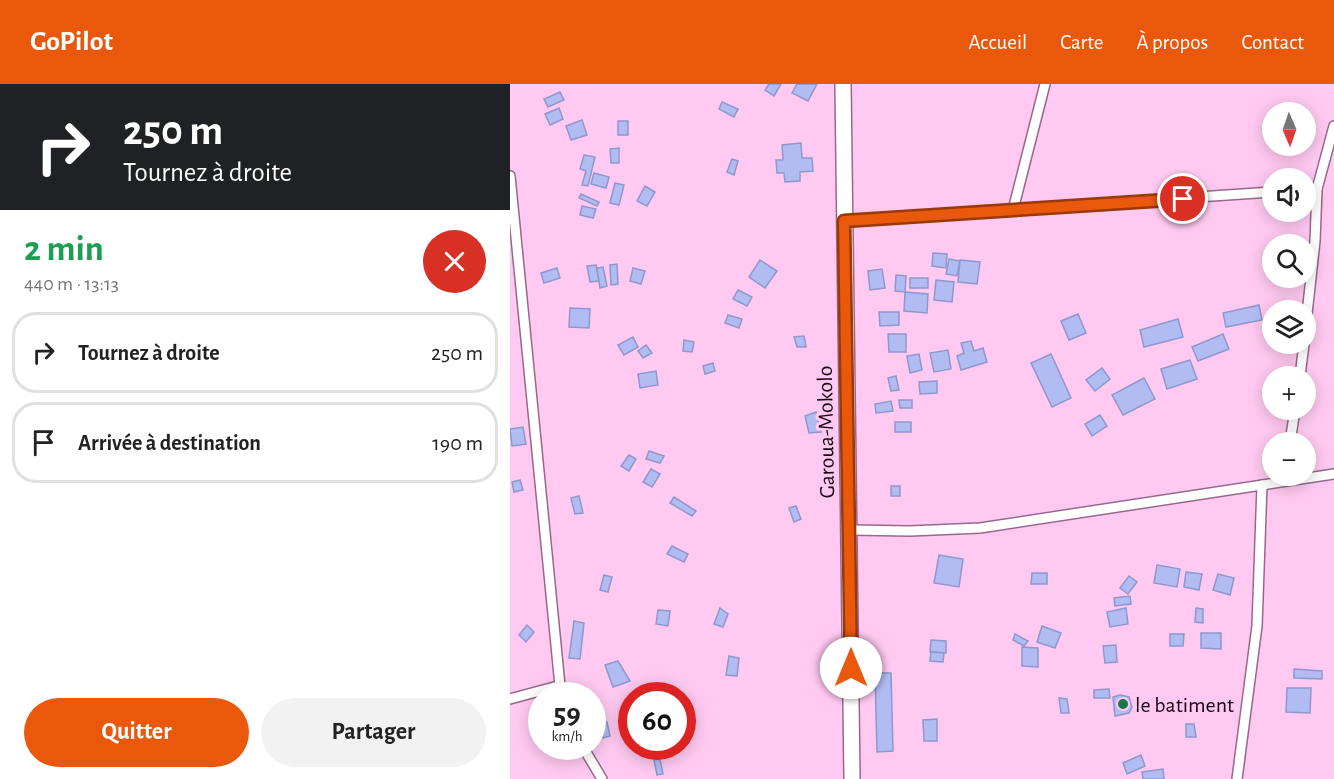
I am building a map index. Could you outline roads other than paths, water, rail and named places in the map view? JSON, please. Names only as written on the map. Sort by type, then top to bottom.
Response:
[{"type":"main road","name":"Garoua-Mokolo","points":[[843,84],[852,779]]},
{"type":"street","points":[[1013,210],[1045,84]]},
{"type":"street","points":[[1309,300],[1315,241],[1317,189],[1334,126]]},
{"type":"street","points":[[510,176],[542,492],[558,682]]},
{"type":"street","points":[[844,221],[1262,193]]},
{"type":"street","points":[[1316,476],[1334,474]]},
{"type":"street","points":[[850,530],[910,531],[980,528],[1262,485],[1257,626],[1237,779]]},
{"type":"street","points":[[510,699],[528,694]]},
{"type":"street","points":[[591,760],[602,779]]},
{"type":"place","name":"le batiment","points":[[1123,704]]}]
